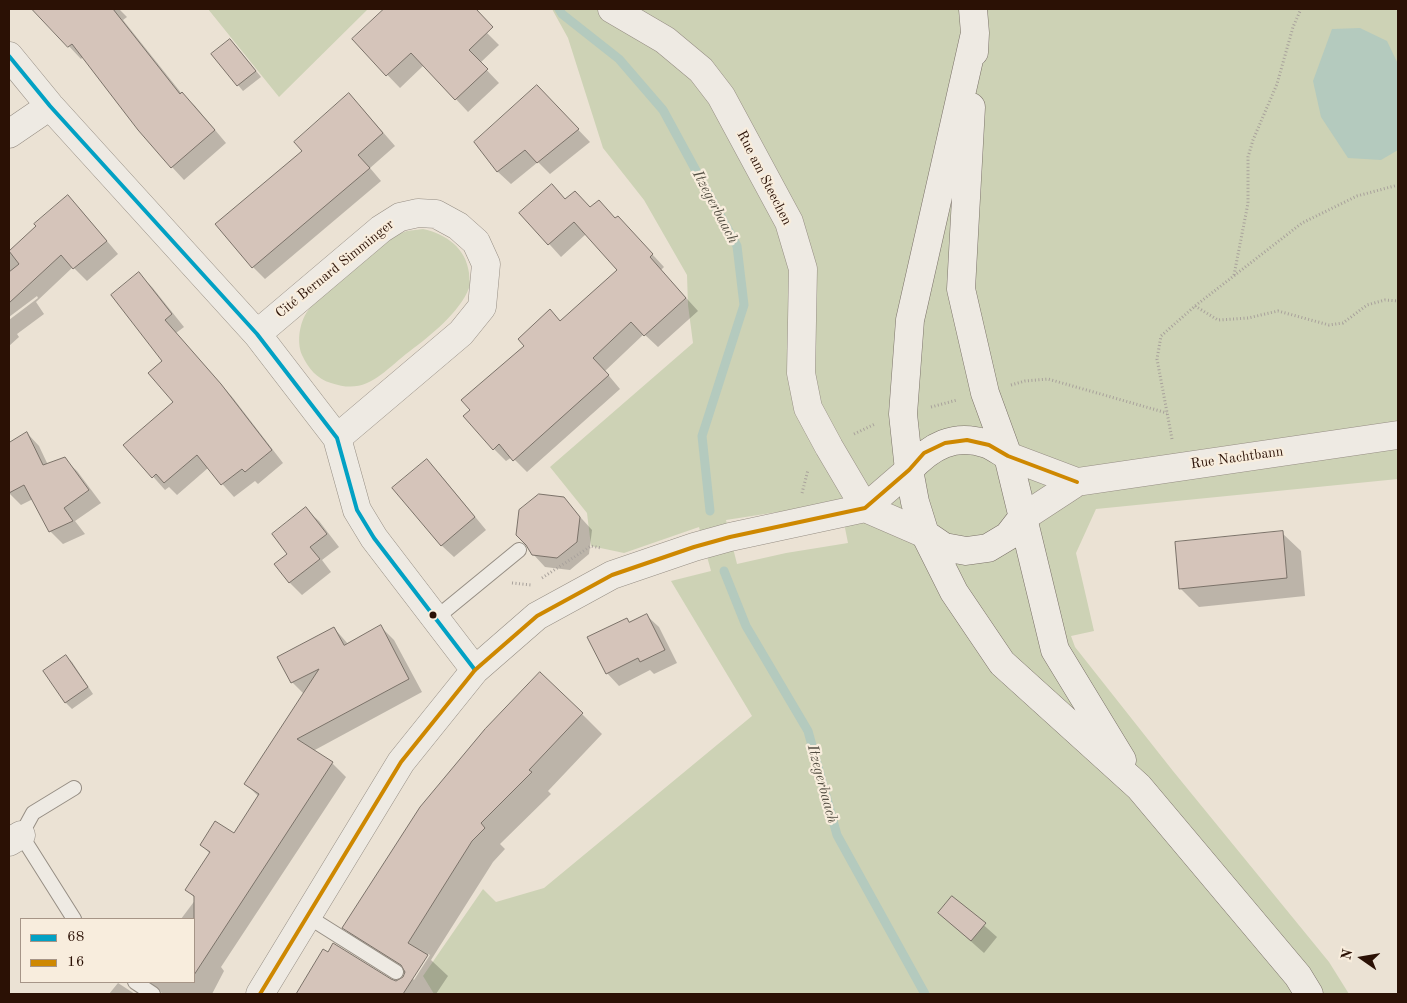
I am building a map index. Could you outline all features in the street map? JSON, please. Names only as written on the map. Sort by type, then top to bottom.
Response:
[{"type":"street","name":"Rue am Steechen","points":[[612,9],[665,40],[702,70],[721,96],[789,222],[803,270],[801,372],[808,408],[828,447],[865,508]]},
{"type":"street","points":[[974,21],[967,202],[961,289],[985,393],[1008,456],[1055,650],[1139,787]]},
{"type":"street","points":[[974,21],[910,320],[903,414],[909,470],[915,502],[925,534],[954,592],[1002,663],[1139,787],[1298,976],[1309,994]]},
{"type":"street","points":[[9,56],[50,106],[257,334],[337,438],[357,510],[374,538],[474,670]]},
{"type":"street","points":[[9,134],[50,106]]},
{"type":"street","name":"Cité Bernard Simminger","points":[[257,334],[380,229],[400,217],[418,213],[436,214],[458,226],[476,242],[486,264],[482,306],[461,333],[337,438]]},
{"type":"street","name":"Rue Nachtbann","points":[[1022,518],[1077,482],[1398,435]]},
{"type":"street","points":[[260,994],[400,762],[474,670],[537,616],[612,575],[694,547],[730,537],[865,508],[909,470],[924,453],[945,443],[967,440],[989,445],[1008,456]]},
{"type":"street","name":"Rue Nachtbann","points":[[1008,456],[1077,482]]},
{"type":"street","points":[[865,508],[925,534],[944,547],[966,552],[988,548],[1008,536],[1022,518]]},
{"type":"lane","points":[[436,618],[519,550]]},
{"type":"lane","points":[[73,918],[15,839],[33,813],[74,788]]},
{"type":"lane","points":[[307,916],[396,972]]},
{"type":"lane","points":[[136,983],[153,994]]},
{"type":"path","points":[[1234,276],[1248,203],[1248,157],[1253,140],[1277,84],[1293,27],[1301,9]]},
{"type":"path","points":[[1014,384],[1048,379],[1167,413],[1157,359],[1161,336],[1195,306],[1302,223],[1356,196],[1398,185]]},
{"type":"path","points":[[1195,306],[1218,320],[1248,318],[1278,311],[1329,325],[1343,323],[1367,305],[1385,300],[1398,301]]},
{"type":"path","points":[[800,500],[812,456],[828,447]]},
{"type":"shaded area","points":[[208,9],[368,9],[279,97]]},
{"type":"shaded area","points":[[552,9],[1398,9],[1398,479],[1096,509],[1076,553],[1094,631],[1071,636],[1075,647],[1173,771],[1329,962],[1349,994],[434,994],[423,976],[483,889],[496,902],[544,888],[752,716],[671,581],[711,571],[699,527],[624,553],[591,546],[587,513],[550,467],[693,343],[688,305],[687,275],[644,200],[603,148],[568,38]],"holes":[[[797,509],[842,513],[848,543],[786,553],[737,564],[726,520]]]},
{"type":"shaded area","points":[[1360,28],[1387,41],[1398,64],[1398,150],[1381,160],[1348,158],[1321,117],[1313,81],[1332,29]]},
{"type":"shaded area","points":[[423,229],[439,234],[447,239],[464,256],[470,285],[459,306],[435,331],[383,373],[365,384],[344,386],[321,379],[310,369],[304,360],[299,343],[301,324],[312,305],[393,236],[407,231]]},
{"type":"building","points":[[32,9],[113,9],[180,94],[182,92],[215,130],[171,168],[138,130],[72,44],[68,47]]},
{"type":"building","points":[[384,9],[476,9],[493,27],[469,50],[488,69],[455,100],[411,53],[386,76],[352,39]]},
{"type":"building","points":[[230,39],[256,71],[237,86],[211,54]]},
{"type":"building","points":[[537,85],[579,129],[537,163],[525,150],[497,172],[474,142]]},
{"type":"building","points":[[349,93],[383,133],[358,155],[370,168],[252,268],[215,224],[302,151],[294,142]]},
{"type":"building","points":[[552,184],[565,199],[575,191],[590,207],[599,200],[615,218],[618,216],[653,254],[650,257],[686,298],[644,336],[631,322],[593,358],[609,375],[513,461],[499,444],[493,450],[463,416],[470,410],[461,400],[524,346],[518,339],[550,309],[560,321],[617,270],[574,222],[548,245],[519,213]]},
{"type":"building","points":[[68,195],[107,241],[73,269],[61,255],[9,303],[9,272],[19,264],[9,251],[36,226],[34,224]]},
{"type":"building","points":[[139,272],[172,314],[165,320],[221,384],[272,450],[245,472],[242,469],[221,485],[197,455],[164,483],[156,474],[152,478],[123,445],[173,402],[148,373],[162,361],[111,295]]},
{"type":"building","points":[[27,432],[43,465],[65,457],[89,490],[64,508],[73,521],[49,532],[24,485],[9,493],[9,443]]},
{"type":"building","points":[[427,459],[475,517],[441,546],[392,488]]},
{"type":"building","points":[[539,494],[564,497],[580,517],[577,542],[557,558],[532,555],[526,545],[516,535],[519,510]]},
{"type":"building","points":[[306,507],[327,534],[310,547],[320,559],[289,583],[274,564],[287,554],[272,534]]},
{"type":"building","points":[[1283,531],[1287,578],[1179,589],[1175,542]]},
{"type":"building","points":[[647,614],[665,650],[640,662],[638,658],[606,674],[587,637],[627,618],[629,622]]},
{"type":"building","points":[[381,625],[409,679],[297,739],[333,762],[195,973],[194,896],[185,890],[210,852],[200,845],[215,821],[234,833],[259,794],[244,784],[319,669],[291,683],[277,657],[334,627],[344,645]]},
{"type":"building","points":[[66,655],[88,687],[65,703],[43,671]]},
{"type":"building","points":[[540,672],[583,713],[529,770],[532,772],[481,823],[485,828],[472,841],[408,943],[428,955],[403,994],[296,994],[323,949],[328,952],[333,943],[391,979],[396,981],[403,977],[405,972],[401,965],[342,928],[420,807],[485,729]]},
{"type":"building","points":[[952,896],[986,923],[971,941],[938,913]]},
{"type":"waterway","name":"Itzegerbaach","points":[[559,9],[562,14],[619,59],[663,110],[737,246],[744,305],[702,436],[710,511]]},
{"type":"waterway","name":"Itzegerbaach","points":[[724,571],[746,626],[808,731],[837,835],[925,994]]},
{"type":"transit line","name":"68","points":[[9,56],[50,106],[257,334],[337,438],[357,510],[374,538],[475,670]]},
{"type":"transit line","name":"16","points":[[260,994],[401,762],[475,670],[537,616],[612,575],[694,547],[730,537],[865,508],[909,470],[924,453],[945,443],[967,440],[989,445],[1008,456],[1077,482]]}]
